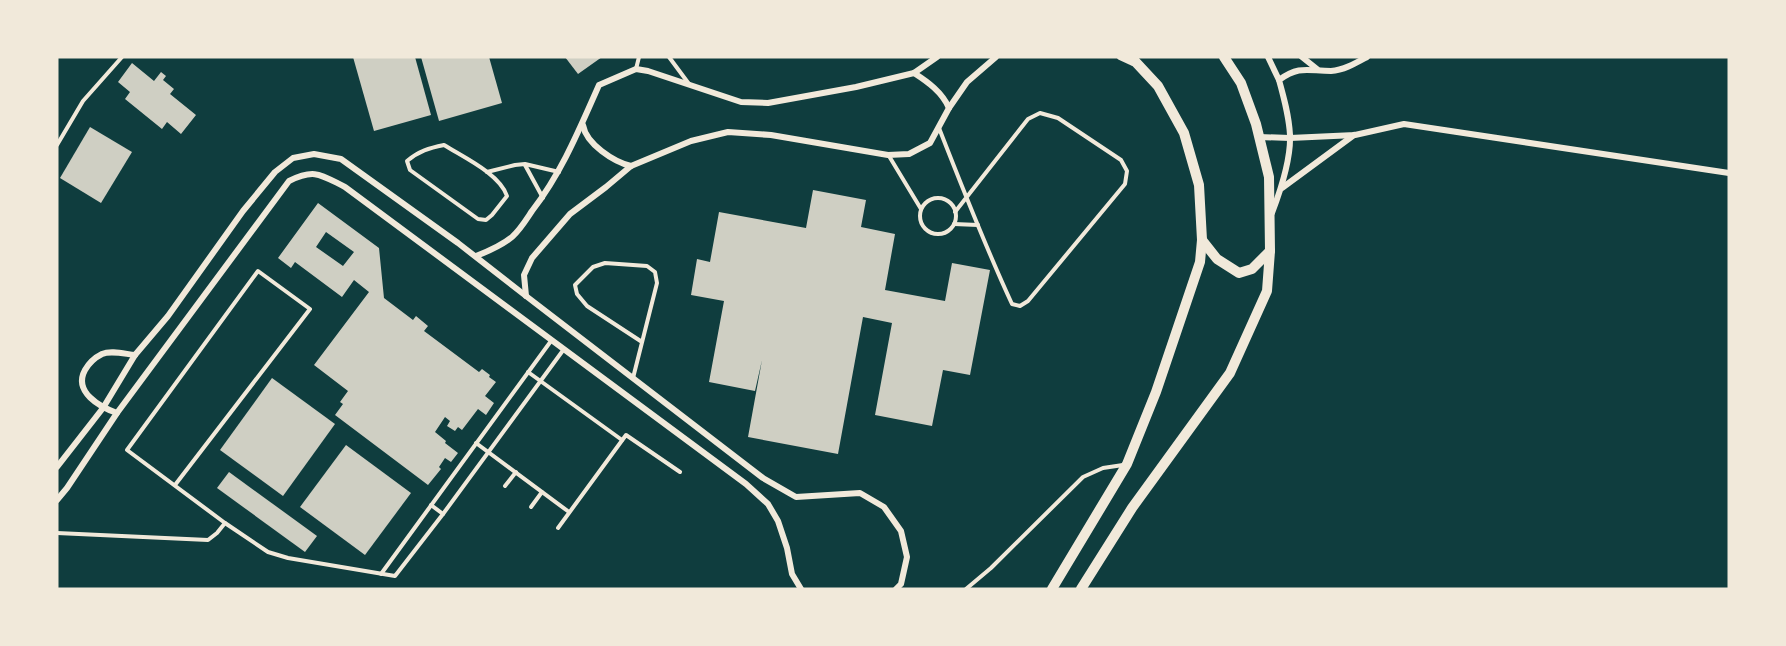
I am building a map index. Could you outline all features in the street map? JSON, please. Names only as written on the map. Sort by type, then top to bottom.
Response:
[{"type":"street","points":[[476,256],[496,249],[514,235],[543,198],[583,125],[599,85],[636,69],[741,102],[768,103],[856,87],[914,73],[937,57]]},
{"type":"street","points":[[526,296],[524,275],[532,258],[570,214],[632,166],[691,141],[728,132],[771,135],[888,155],[909,154],[930,143],[949,108],[967,82],[996,57]]},
{"type":"street","points":[[1052,589],[1127,464],[1156,392],[1200,261],[1202,240],[1198,185],[1184,133],[1158,86],[1135,61],[1120,57]]},
{"type":"street","points":[[1081,589],[1132,508],[1230,373],[1267,291],[1270,251],[1269,177],[1241,83],[1224,57]]},
{"type":"street","points":[[1268,57],[1279,80],[1290,138],[1281,188],[1269,219]]},
{"type":"street","points":[[1302,57],[1317,69]]},
{"type":"street","points":[[1279,80],[1301,69],[1331,71],[1345,68],[1367,57]]},
{"type":"street","points":[[914,73],[931,84],[949,108]]},
{"type":"street","points":[[1258,136],[1290,138],[1355,135],[1404,124],[1729,173]]},
{"type":"street","points":[[583,125],[584,132],[600,150],[622,164],[632,166]]},
{"type":"street","points":[[1281,188],[1355,135]]},
{"type":"street","points":[[57,467],[103,408],[135,355],[168,315],[243,211],[275,172],[293,158],[314,154],[341,159],[476,256],[763,478],[796,497],[860,493],[884,507],[901,531],[907,557],[901,584],[896,589]]},
{"type":"street","points":[[57,500],[117,413],[290,181],[305,173],[322,175],[345,187],[746,484],[768,504],[778,521],[787,548],[792,574],[801,589]]},
{"type":"street","points":[[1202,240],[1217,259],[1239,273],[1252,269],[1270,251]]},
{"type":"street","points":[[117,413],[93,401],[83,388],[82,375],[89,362],[103,353],[135,355]]},
{"type":"lane","points":[[57,145],[84,101],[122,57]]},
{"type":"lane","points":[[636,69],[639,57]]},
{"type":"lane","points":[[669,57],[690,85]]},
{"type":"lane","points":[[939,127],[966,197],[997,273],[1012,304],[1020,306],[1028,301],[1125,184],[1127,171],[1120,160],[1058,118],[1040,113],[1028,119],[966,197],[955,212],[954,224],[946,233],[933,234],[923,227],[921,209],[936,198],[948,202],[955,212]]},
{"type":"lane","points":[[486,172],[500,184],[507,196],[486,220],[478,219],[410,170],[408,161],[415,154],[428,148],[444,145],[486,172],[525,165],[559,172]]},
{"type":"lane","points":[[888,155],[921,209]]},
{"type":"lane","points":[[525,165],[543,198]]},
{"type":"lane","points":[[954,224],[978,225]]},
{"type":"lane","points":[[633,378],[657,283],[655,272],[647,266],[604,263],[592,267],[575,285],[577,294],[587,306],[642,342]]},
{"type":"lane","points":[[175,486],[310,309],[258,271],[127,450],[175,486],[268,552],[288,558],[395,576],[564,349]]},
{"type":"lane","points":[[381,574],[552,340]]},
{"type":"lane","points":[[528,372],[622,440]]},
{"type":"lane","points":[[558,528],[626,435],[680,472]]},
{"type":"lane","points":[[476,443],[569,512]]},
{"type":"lane","points":[[966,589],[991,568],[1083,477],[1103,468],[1127,464]]},
{"type":"lane","points":[[505,486],[516,472]]},
{"type":"lane","points":[[531,507],[542,492]]},
{"type":"lane","points":[[431,505],[443,514]]},
{"type":"lane","points":[[57,533],[208,540],[225,522]]},
{"type":"building","points":[[353,57],[415,57],[431,115],[374,131]]},
{"type":"building","points":[[421,57],[489,57],[502,103],[439,121]]},
{"type":"building","points":[[565,57],[602,57],[578,74]]},
{"type":"building","points":[[132,63],[154,81],[161,72],[166,76],[163,80],[174,89],[170,94],[196,115],[181,134],[167,122],[162,129],[125,99],[130,92],[118,82]]},
{"type":"building","points":[[90,127],[132,152],[101,203],[60,178]]},
{"type":"building","points":[[813,190],[866,200],[861,227],[895,234],[885,290],[945,301],[952,263],[990,270],[970,375],[943,370],[932,426],[875,415],[892,323],[863,317],[838,454],[748,437],[762,360],[755,391],[709,382],[724,301],[691,295],[697,259],[710,262],[719,212],[806,228]]},
{"type":"building","points":[[318,203],[379,248],[384,298],[413,320],[416,316],[428,326],[424,331],[479,372],[482,369],[496,382],[485,396],[494,403],[486,415],[478,409],[462,430],[458,427],[455,431],[447,426],[450,421],[445,417],[435,432],[458,453],[451,462],[445,458],[439,467],[441,469],[428,485],[335,415],[348,391],[314,365],[369,292],[354,280],[342,297],[295,262],[291,268],[278,258]],"holes":[[[326,232],[354,252],[343,266],[316,247]]]},
{"type":"building","points":[[272,378],[335,424],[283,496],[220,450]]},
{"type":"building","points":[[346,445],[411,493],[365,555],[300,507]]},
{"type":"building","points":[[229,472],[317,536],[305,552],[217,488]]}]
